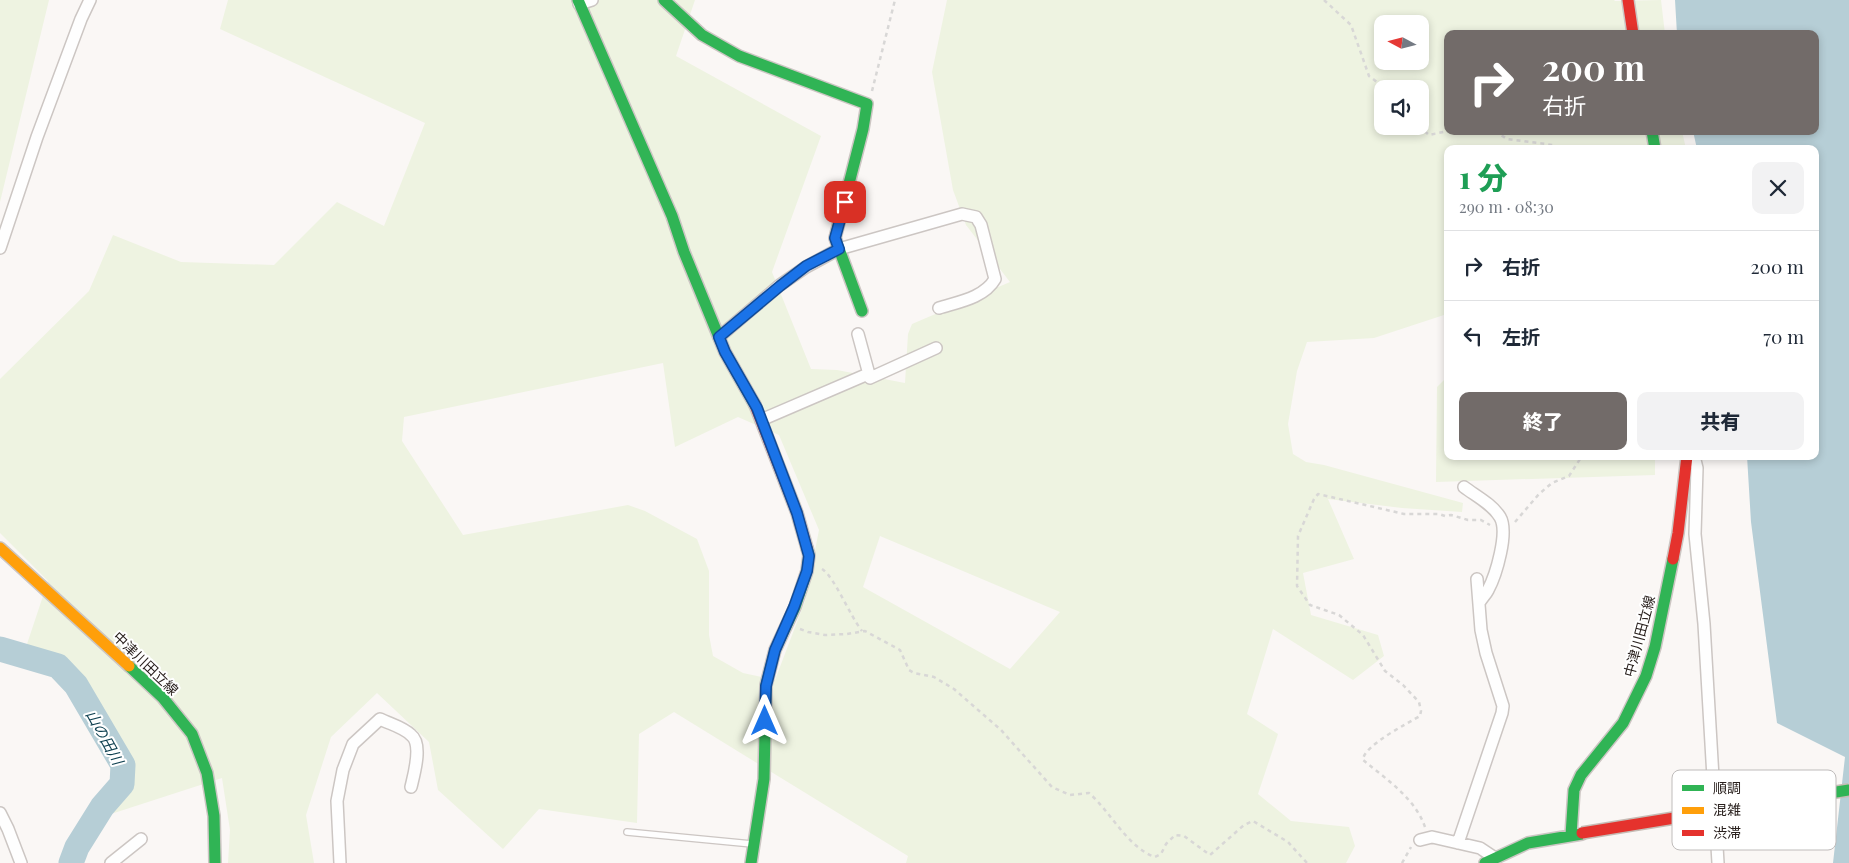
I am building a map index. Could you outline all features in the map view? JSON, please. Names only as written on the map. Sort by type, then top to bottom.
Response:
[{"type":"street","points":[[0,248],[37,137],[81,19],[90,0]]},
{"type":"street","points":[[592,0],[578,2],[672,216],[725,352],[757,408],[797,513],[809,556],[808,567],[775,650],[766,686],[764,779],[751,863]]},
{"type":"street","points":[[664,0],[702,35],[739,56],[867,104],[863,129],[835,238],[862,312]]},
{"type":"street","points":[[1628,0],[1632,30]]},
{"type":"street","points":[[719,337],[806,266],[839,249],[962,214],[976,217],[981,225],[995,279],[982,293],[967,300],[939,308]]},
{"type":"street","points":[[858,334],[870,378],[936,348]]},
{"type":"street","points":[[761,420],[868,374]]},
{"type":"street","name":"中津川田立線","points":[[1577,834],[1574,790],[1581,775],[1623,722],[1646,676],[1665,604],[1678,533],[1687,460]]},
{"type":"street","points":[[1695,460],[1697,468],[1695,534],[1704,624],[1713,770]]},
{"type":"street","points":[[1464,487],[1492,508],[1501,519],[1503,532],[1498,564],[1489,588],[1479,603]]},
{"type":"street","points":[[1678,533],[1695,534]]},
{"type":"street","name":"中津川田立線","points":[[0,548],[164,698],[192,734],[208,772],[214,816],[216,863]]},
{"type":"street","points":[[1458,843],[1503,706],[1486,653],[1481,630],[1478,579]]},
{"type":"street","points":[[340,863],[337,801],[342,770],[353,744],[380,719],[413,736],[417,743],[417,758],[411,787]]},
{"type":"street","points":[[1836,792],[1849,790]]},
{"type":"street","points":[[0,813],[21,863]]},
{"type":"street","points":[[1424,839],[1432,837],[1480,848],[1490,861],[1528,843],[1672,819]]},
{"type":"street","points":[[111,863],[141,839]]},
{"type":"street","points":[[1717,850],[1718,863]]},
{"type":"lane","points":[[627,832],[754,844]]},
{"type":"path","points":[[867,104],[871,95],[895,0]]},
{"type":"path","points":[[1324,0],[1352,25],[1368,76],[1374,80]]},
{"type":"path","points":[[1429,135],[1444,132]]},
{"type":"path","points":[[1501,135],[1507,139],[1553,145]]},
{"type":"path","points":[[1402,863],[1408,849],[1424,839],[1423,820],[1402,791],[1364,760],[1363,755],[1396,730],[1420,716],[1419,702],[1404,685],[1385,671],[1363,635],[1339,616],[1310,605],[1297,586],[1298,536],[1314,498],[1318,494],[1404,514],[1458,516],[1468,520],[1480,520],[1503,532],[1509,530],[1538,494],[1552,483],[1569,476],[1579,460]]},
{"type":"path","points":[[808,567],[823,570],[829,575],[853,620],[862,631]]},
{"type":"path","points":[[787,623],[808,632],[824,635],[865,631],[900,650],[909,670],[934,678],[954,689],[1002,730],[1052,788],[1070,795],[1088,793],[1123,833],[1149,855],[1155,857],[1161,854],[1166,844],[1175,835],[1184,836],[1210,855],[1244,824],[1253,822],[1288,842],[1308,863]]},
{"type":"green space","points":[[0,0],[49,0],[0,202]]},
{"type":"green space","points":[[228,0],[695,0],[676,56],[821,136],[772,272],[811,369],[837,370],[905,383],[908,334],[912,324],[1010,282],[966,225],[953,190],[932,72],[947,0],[1661,0],[1665,30],[1444,30],[1444,135],[1683,135],[1685,145],[1444,145],[1444,315],[1374,338],[1307,342],[1297,371],[1288,424],[1293,454],[1306,462],[1324,465],[1463,503],[1462,512],[1402,508],[1328,499],[1354,559],[1303,573],[1311,615],[1378,635],[1384,656],[1353,680],[1273,629],[1247,714],[1278,734],[1258,794],[1291,821],[1349,827],[1355,846],[1346,863],[906,863],[908,856],[674,712],[639,734],[637,823],[539,809],[503,849],[438,790],[429,742],[377,693],[331,737],[306,815],[314,863],[228,863],[230,830],[222,778],[111,814],[109,812],[127,787],[132,763],[105,727],[67,667],[26,647],[48,581],[0,533],[0,379],[89,291],[113,235],[181,262],[274,265],[337,202],[384,226],[425,123],[220,29]],"holes":[[[663,363],[675,447],[738,417],[779,435],[819,530],[805,601],[775,680],[743,673],[713,656],[709,635],[709,571],[697,539],[645,511],[628,505],[463,535],[402,441],[404,417]],[[880,536],[1060,612],[1010,669],[863,587]]]},
{"type":"green space","points":[[1444,380],[1444,460],[1655,460],[1655,475],[1436,482],[1437,387]]},
{"type":"water","points":[[1675,0],[1849,0],[1849,863],[1833,863],[1836,850],[1845,757],[1777,723],[1751,522],[1747,460],[1819,460],[1819,145],[1696,145],[1694,135],[1819,135],[1819,30],[1677,30]]},
{"type":"waterway","name":"山の田川","points":[[0,649],[58,666],[76,685],[123,765],[122,784],[102,807],[77,847],[71,863]]},
{"type":"traffic: fast","points":[[578,0],[672,216],[684,252],[725,352],[755,405]]},
{"type":"traffic: fast","points":[[664,0],[702,35],[739,56],[867,104],[863,129],[835,238],[862,311]]},
{"type":"traffic: fast","points":[[1653,135],[1654,145]]},
{"type":"traffic: fast","points":[[751,863],[764,779],[766,685],[775,650],[795,607],[807,571],[809,555],[807,548]]},
{"type":"traffic: fast","points":[[1571,835],[1574,790],[1581,775],[1623,723],[1646,676],[1655,647],[1673,559]]},
{"type":"traffic: fast","points":[[129,666],[163,698],[192,734],[207,773],[214,816],[215,863]]},
{"type":"traffic: fast","points":[[1836,792],[1849,790]]},
{"type":"traffic: fast","points":[[1485,863],[1528,843],[1582,834]]},
{"type":"traffic: slow","points":[[0,548],[129,666]]},
{"type":"traffic: jam","points":[[1628,0],[1632,30]]},
{"type":"traffic: jam","points":[[755,405],[797,513],[807,548]]},
{"type":"traffic: jam","points":[[1673,559],[1687,460]]},
{"type":"traffic: jam","points":[[1582,833],[1672,818]]},
{"type":"route","points":[[765,721],[766,686],[775,650],[794,607],[807,571],[809,556],[797,513],[757,408],[725,352],[719,337],[806,266],[839,249],[835,238],[845,202]]}]
